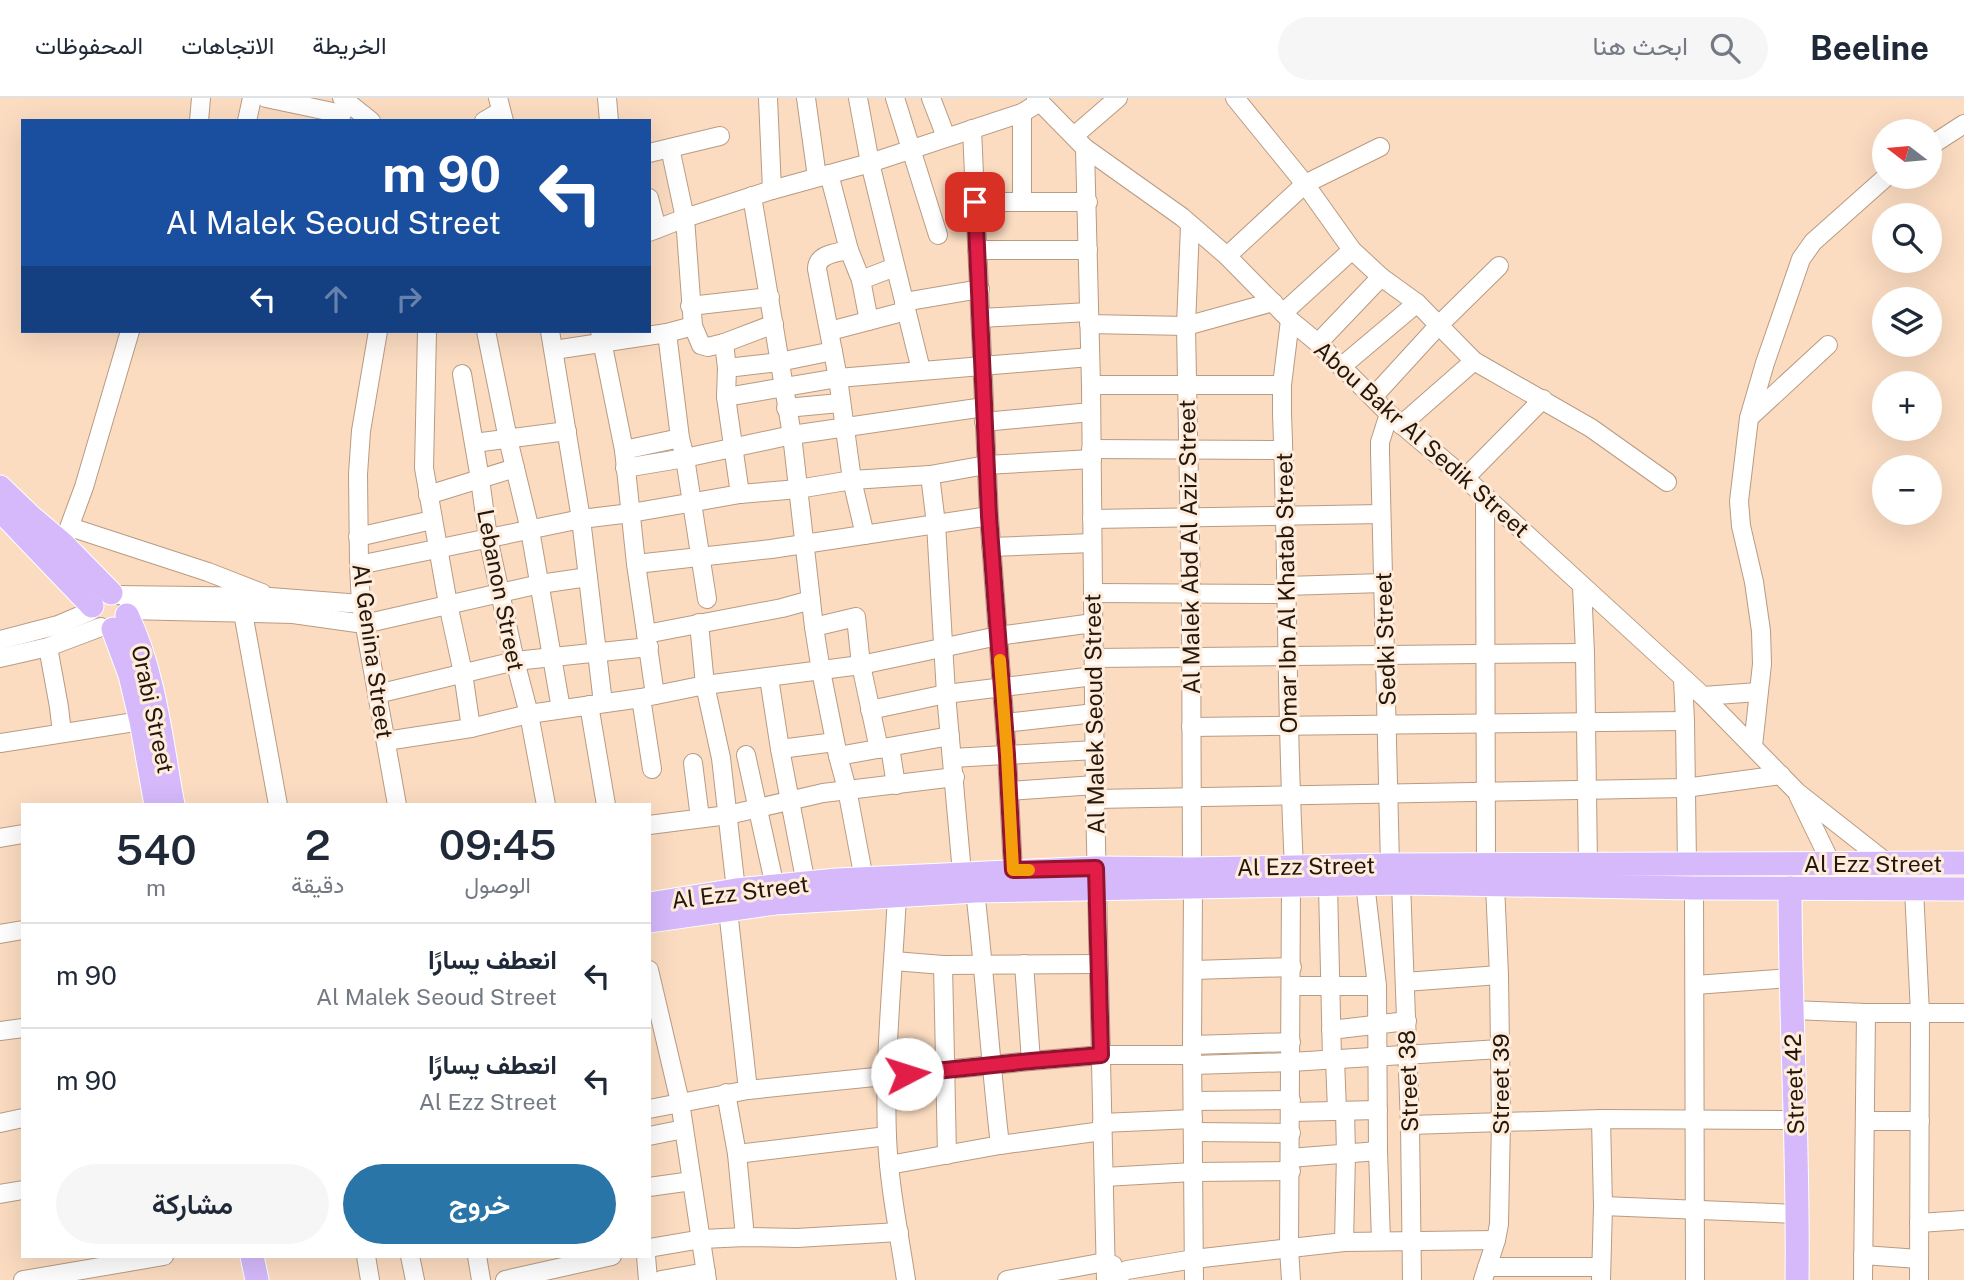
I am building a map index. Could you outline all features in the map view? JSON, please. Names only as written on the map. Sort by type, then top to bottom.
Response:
[{"type":"main road","name":"Orabi Street","points":[[0,488],[30,516],[67,535],[110,611],[141,721],[156,803]]},
{"type":"main road","name":"Orabi Street","points":[[0,510],[136,635],[149,675],[173,803]]},
{"type":"main road","points":[[1831,863],[1850,889]]},
{"type":"main road","name":"Al Ezz Street","points":[[1490,875],[1588,864],[1954,863]]},
{"type":"main road","points":[[1954,863],[1955,889]]},
{"type":"main road","name":"Al Ezz Street","points":[[651,904],[732,900],[775,903],[897,896],[1013,870],[1097,879]]},
{"type":"main road","name":"Al Ezz Street","points":[[1292,876],[1328,886],[1365,883],[1395,874]]},
{"type":"main road","name":"Al Ezz Street","points":[[651,920],[775,887],[864,879],[969,882],[1395,874],[1490,875],[1694,888],[1955,889]]},
{"type":"main road","name":"Street 42","points":[[1790,888],[1790,978],[1798,1214],[1797,1280]]},
{"type":"main road","points":[[237,1258],[241,1280]]},
{"type":"main road","points":[[253,1258],[257,1280]]},
{"type":"street","points":[[199,119],[201,98]]},
{"type":"street","points":[[247,119],[252,98]]},
{"type":"street","points":[[266,98],[344,106],[367,119]]},
{"type":"street","points":[[607,98],[609,119]]},
{"type":"street","points":[[768,98],[772,190]]},
{"type":"street","points":[[812,98],[806,98],[823,176],[861,280],[869,321]]},
{"type":"street","points":[[858,98],[870,163],[922,370]]},
{"type":"street","points":[[895,98],[938,235]]},
{"type":"street","points":[[931,98],[946,137]]},
{"type":"street","points":[[1235,98],[1305,184],[1352,250],[1381,277],[1417,303],[1474,361],[1591,428],[1667,482]]},
{"type":"street","points":[[653,230],[752,196],[870,163],[1021,113],[1038,100]]},
{"type":"street","name":"Abou Bakr Al Sedik Street","points":[[1038,100],[1080,141],[1182,217],[1227,256],[1395,419],[1465,478],[1703,696],[1797,792],[1886,862]]},
{"type":"street","points":[[1080,141],[1112,100]]},
{"type":"street","points":[[1021,113],[1022,202]]},
{"type":"street","points":[[1942,138],[1964,124]]},
{"type":"street","points":[[972,129],[986,465],[1013,870]]},
{"type":"street","points":[[651,153],[720,136]]},
{"type":"street","name":"Al Malek Seoud Street","points":[[1080,141],[1088,202],[1095,792],[1107,1274]]},
{"type":"street","points":[[1227,256],[1305,184],[1380,146]]},
{"type":"street","points":[[670,148],[685,218],[693,326],[701,345],[708,348],[774,324]]},
{"type":"street","points":[[1753,746],[1762,664],[1760,621],[1740,513],[1740,485],[1749,418],[1769,350],[1801,260],[1813,242],[1873,189]]},
{"type":"street","points":[[752,196],[792,435],[821,671],[864,879]]},
{"type":"street","points":[[975,202],[1088,202]]},
{"type":"street","name":"Al Malek Abd Al Aziz Street","points":[[1190,226],[1186,326],[1191,594],[1194,1280]]},
{"type":"street","points":[[849,250],[821,257],[816,265],[838,378],[852,480],[865,535]]},
{"type":"street","points":[[977,250],[1088,250]]},
{"type":"street","points":[[980,318],[1089,318],[1186,326],[1282,312],[1352,250]]},
{"type":"street","points":[[1373,397],[1438,326],[1499,266]]},
{"type":"street","points":[[861,280],[895,267]]},
{"type":"street","points":[[1318,343],[1381,277]]},
{"type":"street","points":[[830,331],[869,321],[905,307],[980,289]]},
{"type":"street","points":[[690,306],[770,297]]},
{"type":"street","points":[[1341,367],[1417,303]]},
{"type":"street","name":"Omar Ibn Al Khatab Street","points":[[1282,312],[1292,876],[1291,1280]]},
{"type":"street","points":[[693,326],[655,331],[685,458],[707,599]]},
{"type":"street","points":[[129,333],[67,535],[208,572],[270,597]]},
{"type":"street","name":"Al Genina Street","points":[[378,333],[361,431],[358,474],[359,565],[364,624],[397,803]]},
{"type":"street","points":[[427,333],[424,468],[471,728]]},
{"type":"street","points":[[486,333],[530,530],[561,709]]},
{"type":"street","points":[[550,333],[581,519],[597,653],[596,704],[606,803]]},
{"type":"street","points":[[554,351],[602,337],[637,333]]},
{"type":"street","points":[[602,337],[625,459],[636,564],[648,641],[652,769]]},
{"type":"street","points":[[724,343],[726,397],[740,494]]},
{"type":"street","points":[[1749,418],[1828,345]]},
{"type":"street","points":[[727,368],[779,362],[833,351]]},
{"type":"street","points":[[726,397],[838,378],[1090,357]]},
{"type":"street","points":[[1395,419],[1474,361]]},
{"type":"street","name":"Lebanon Street","points":[[461,374],[488,538],[546,803]]},
{"type":"street","points":[[1091,386],[1282,385]]},
{"type":"street","points":[[1465,478],[1543,399]]},
{"type":"street","points":[[786,408],[840,403]]},
{"type":"street","points":[[625,459],[685,458],[845,426],[984,414],[1091,412]]},
{"type":"street","name":"Sedki Street","points":[[1395,419],[1380,442],[1387,793],[1395,874]]},
{"type":"street","points":[[474,443],[567,431]]},
{"type":"street","points":[[625,459],[680,438]]},
{"type":"street","points":[[359,565],[581,519],[852,480],[930,475],[986,465],[1092,454],[1283,450]]},
{"type":"street","points":[[428,495],[515,468]]},
{"type":"street","points":[[930,475],[936,524],[952,758],[969,882],[984,964],[1000,1145]]},
{"type":"street","name":"Street 39","points":[[1485,496],[1485,792],[1499,975],[1501,1122],[1499,1224],[1485,1274]]},
{"type":"street","points":[[1092,519],[1381,514]]},
{"type":"street","points":[[636,564],[865,535],[989,516]]},
{"type":"street","points":[[358,537],[432,520]]},
{"type":"street","points":[[991,547],[1092,542]]},
{"type":"street","points":[[0,658],[48,648],[110,611],[293,614],[364,624],[540,584],[588,577]]},
{"type":"street","points":[[1093,593],[1191,594],[1383,583]]},
{"type":"street","points":[[1582,586],[1588,864]]},
{"type":"street","points":[[0,640],[110,611],[270,597],[361,604]]},
{"type":"street","points":[[377,694],[515,661],[597,653],[648,641],[699,622],[811,600]]},
{"type":"street","points":[[243,613],[278,803]]},
{"type":"street","points":[[814,627],[856,617],[861,665],[870,710],[897,785]]},
{"type":"street","points":[[699,622],[705,685],[721,758],[728,815],[732,900],[748,1090]]},
{"type":"street","points":[[386,741],[705,685],[861,665],[998,636],[1093,624]]},
{"type":"street","points":[[48,648],[62,733]]},
{"type":"street","points":[[870,710],[1094,667],[1191,657],[1585,653]]},
{"type":"street","points":[[769,678],[806,884]]},
{"type":"street","points":[[1683,679],[1687,864]]},
{"type":"street","points":[[1703,696],[1758,692]]},
{"type":"street","points":[[1005,723],[1095,713]]},
{"type":"street","points":[[0,743],[141,721]]},
{"type":"street","points":[[1191,727],[1685,721]]},
{"type":"street","points":[[780,749],[884,748],[950,736]]},
{"type":"street","points":[[952,758],[1095,750]]},
{"type":"street","points":[[746,755],[775,887]]},
{"type":"street","points":[[692,763],[700,818]]},
{"type":"street","points":[[1009,791],[1191,797],[1685,788],[1781,775]]},
{"type":"street","points":[[651,825],[728,815],[847,789],[955,777]]},
{"type":"street","name":"Abou Bakr Al Sedik Street","points":[[1797,792],[1831,863]]},
{"type":"street","points":[[0,838],[21,834]]},
{"type":"street","name":"Street 38","points":[[1395,874],[1407,1021],[1412,1280]]},
{"type":"street","points":[[1365,883],[1379,1025],[1378,1152],[1381,1241]]},
{"type":"street","points":[[1328,886],[1331,1030],[1346,1154],[1344,1242]]},
{"type":"street","points":[[1694,888],[1695,1280]]},
{"type":"street","points":[[1914,890],[1920,1013],[1919,1280]]},
{"type":"street","points":[[897,896],[887,1075],[887,1136],[906,1280]]},
{"type":"street","points":[[0,934],[21,930]]},
{"type":"street","points":[[894,961],[943,965],[1099,964]]},
{"type":"street","points":[[1024,964],[1031,1061]]},
{"type":"street","points":[[943,965],[947,1155]]},
{"type":"street","points":[[1194,970],[1292,967]]},
{"type":"street","points":[[1405,982],[1499,975]]},
{"type":"street","points":[[1695,985],[1790,978]]},
{"type":"street","points":[[651,979],[680,1102],[707,1276],[661,1280]]},
{"type":"street","points":[[1292,986],[1377,986]]},
{"type":"street","points":[[1792,1010],[1964,1013]]},
{"type":"street","points":[[1863,1280],[1866,1013]]},
{"type":"street","points":[[1331,1030],[1407,1021]]},
{"type":"street","points":[[0,1031],[21,1027]]},
{"type":"street","points":[[1192,1055],[1291,1042]]},
{"type":"street","points":[[651,1109],[748,1090],[1101,1055],[1192,1055],[1291,1062],[1500,1049]]},
{"type":"street","points":[[726,1093],[737,1154],[745,1237]]},
{"type":"street","points":[[1193,1101],[1341,1111],[1378,1110]]},
{"type":"street","points":[[0,1123],[21,1118]]},
{"type":"street","points":[[1485,1274],[1601,1273],[1601,1119]]},
{"type":"street","points":[[1410,1125],[1601,1119],[1796,1120]]},
{"type":"street","points":[[1865,1121],[1920,1121]]},
{"type":"street","points":[[890,1165],[1102,1127],[1193,1126],[1291,1133]]},
{"type":"street","points":[[651,1136],[684,1129]]},
{"type":"street","points":[[737,1154],[887,1136]]},
{"type":"street","points":[[1104,1177],[1291,1164],[1346,1154],[1378,1152]]},
{"type":"street","points":[[651,1187],[692,1181]]},
{"type":"street","points":[[0,1194],[21,1191]]},
{"type":"street","points":[[1602,1206],[1798,1214]]},
{"type":"street","points":[[1919,1223],[1964,1220]]},
{"type":"street","points":[[651,1248],[702,1239],[797,1238],[899,1232]]},
{"type":"street","points":[[1007,1280],[1107,1274],[1194,1259],[1344,1242],[1496,1240]]},
{"type":"street","points":[[1863,1255],[1919,1259]]},
{"type":"street","points":[[23,1280],[114,1261],[144,1258]]},
{"type":"street","points":[[366,1258],[370,1280]]},
{"type":"street","points":[[410,1258],[415,1280]]},
{"type":"street","points":[[480,1258],[481,1280]]},
{"type":"street","points":[[505,1280],[603,1258]]},
{"type":"street","points":[[646,1258],[648,1280]]},
{"type":"slow traffic","points":[[1000,660],[1013,870],[1029,870]]},
{"type":"route","points":[[907,1074],[1101,1055],[1096,868],[1013,870],[989,516],[975,202]]}]
